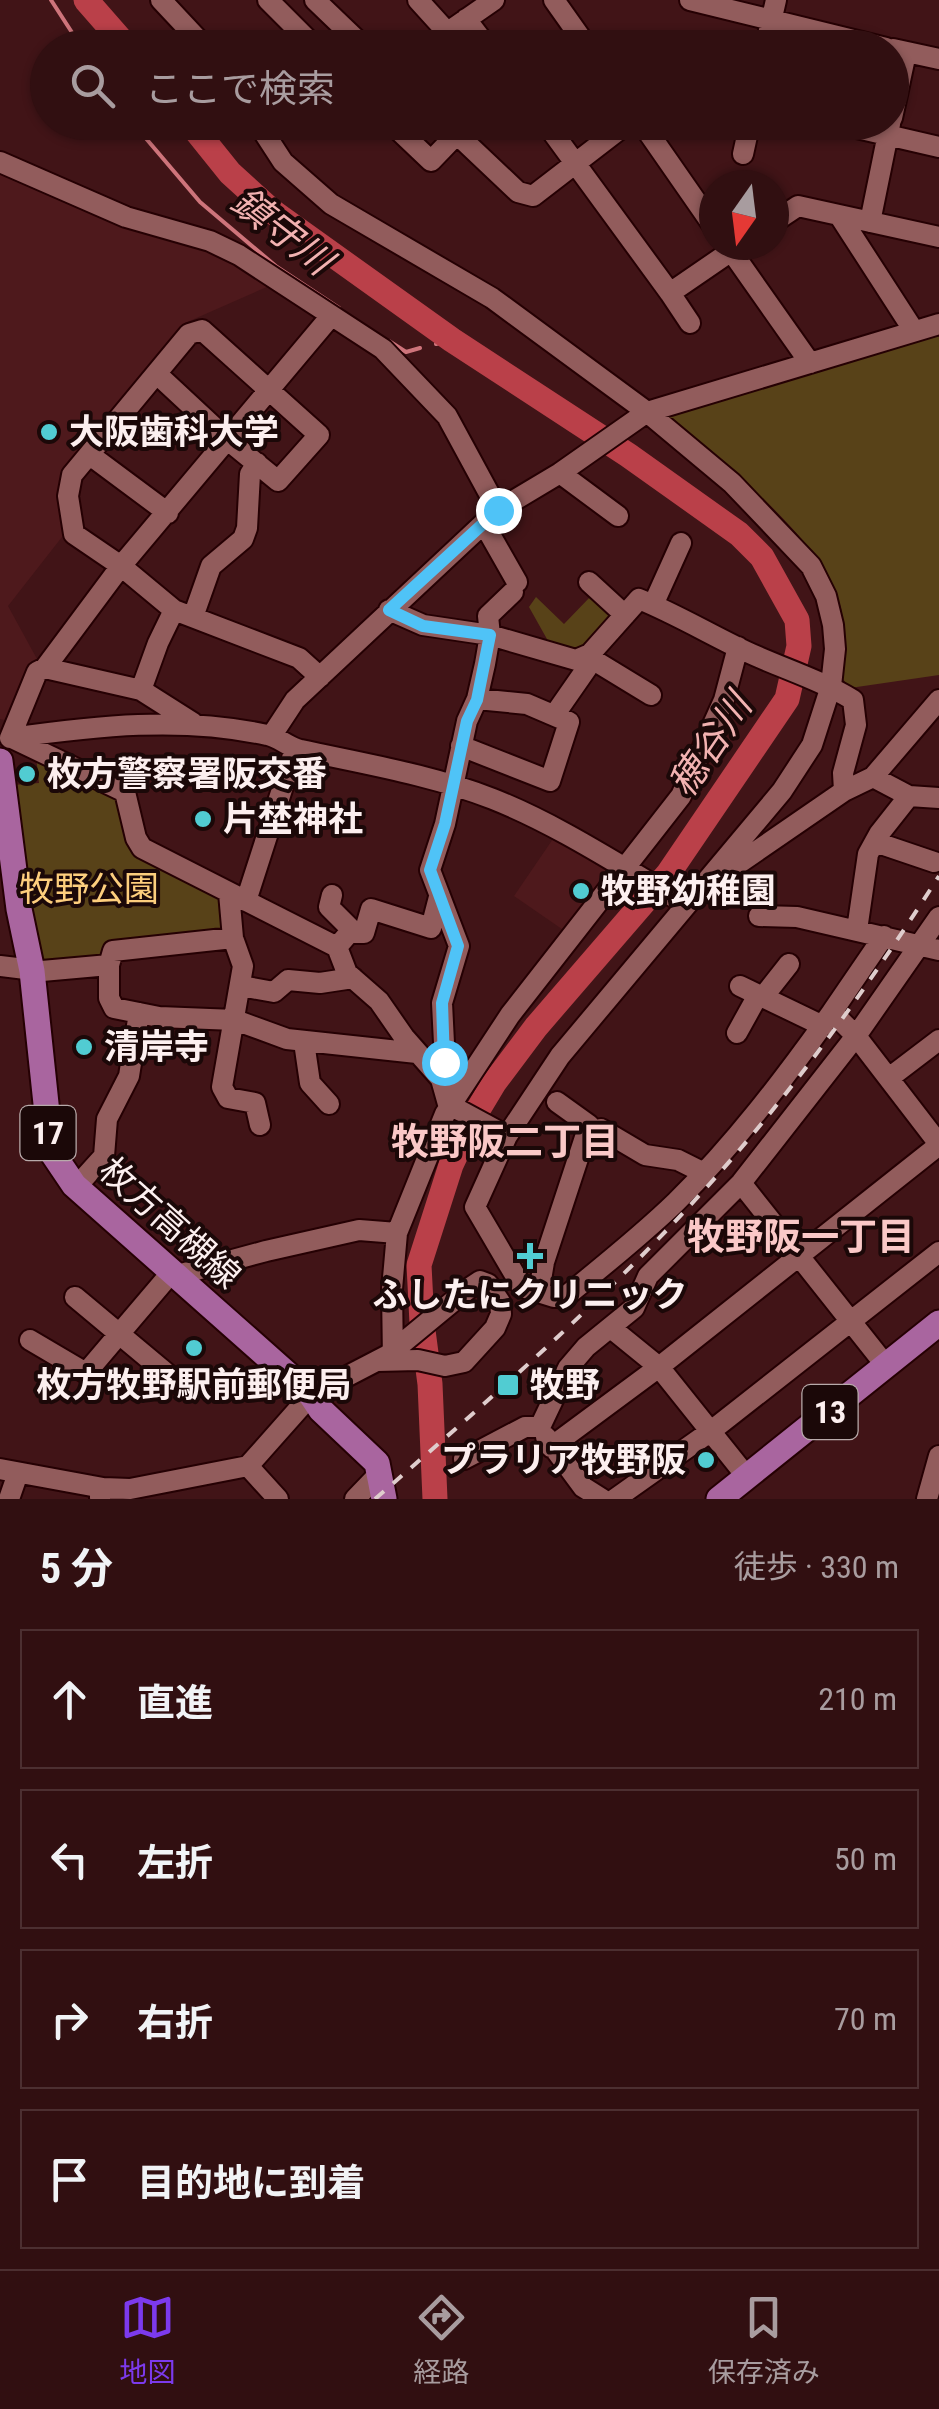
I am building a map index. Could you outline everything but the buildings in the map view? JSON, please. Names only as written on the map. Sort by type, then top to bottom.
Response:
[{"type":"main road","name":"枚方高槻線","points":[[3,745],[19,909],[32,970],[51,1151],[76,1188],[311,1395],[321,1410],[377,1463],[380,1473]]},
{"type":"main road","name":"13","points":[[718,1499],[939,1323]]},
{"type":"main road","points":[[380,1473],[384,1499]]},
{"type":"street","points":[[162,0],[190,30]]},
{"type":"street","points":[[268,0],[298,30]]},
{"type":"street","points":[[314,0],[334,30]]},
{"type":"street","points":[[418,0],[445,30]]},
{"type":"street","points":[[450,30],[494,0]]},
{"type":"street","points":[[554,0],[575,30]]},
{"type":"street","points":[[690,0],[774,9],[836,30]]},
{"type":"street","points":[[466,19],[474,30]]},
{"type":"street","points":[[909,53],[939,59]]},
{"type":"street","points":[[909,134],[939,147]]},
{"type":"street","points":[[269,140],[283,162],[331,204],[492,298],[647,412],[732,483],[810,566],[826,596],[833,625],[831,686],[812,745],[782,791],[683,902],[577,1034],[505,1135],[475,1207],[522,1287],[565,1297],[638,1236],[780,1085],[884,936]]},
{"type":"street","points":[[408,140],[431,162],[443,140]]},
{"type":"street","points":[[463,140],[518,192],[533,196],[605,140]]},
{"type":"street","points":[[558,140],[690,323]]},
{"type":"street","points":[[654,140],[699,205]]},
{"type":"street","points":[[743,154],[746,140]]},
{"type":"street","points":[[870,222],[887,140]]},
{"type":"street","points":[[0,162],[126,217],[210,241],[239,255],[382,348],[447,416],[491,517],[515,587],[488,616],[490,635],[477,700],[467,721],[430,870],[458,946],[442,1003],[445,1052],[441,1078]]},
{"type":"street","points":[[789,212],[798,206],[939,237]]},
{"type":"street","points":[[840,215],[914,331]]},
{"type":"street","points":[[670,293],[715,260]]},
{"type":"street","points":[[742,260],[810,362]]},
{"type":"street","points":[[3,745],[37,672],[45,668],[120,566],[331,316]]},
{"type":"street","points":[[272,735],[295,700],[491,517],[647,412],[939,324]]},
{"type":"street","points":[[158,375],[228,441],[278,481],[320,435],[202,330],[189,334],[72,474],[68,496],[74,534],[183,614],[299,658],[320,677]]},
{"type":"street","points":[[90,455],[168,513]]},
{"type":"street","points":[[141,690],[158,643],[183,614],[211,566],[243,539],[250,474],[256,464]]},
{"type":"street","points":[[560,474],[618,516]]},
{"type":"street","points":[[653,605],[681,543]]},
{"type":"street","points":[[589,582],[625,614]]},
{"type":"street","points":[[389,610],[423,626],[490,635],[576,660],[586,656],[638,599],[831,686],[853,700],[856,724],[843,773],[844,791]]},
{"type":"street","points":[[388,1357],[397,1233],[444,1114],[454,1108],[510,1015],[628,870],[682,796],[742,649]]},
{"type":"street","points":[[586,656],[652,695]]},
{"type":"street","points":[[555,714],[587,668],[586,656]]},
{"type":"street","points":[[45,668],[141,690],[194,724]]},
{"type":"street","points":[[461,746],[550,780],[570,722],[527,704],[477,700]]},
{"type":"street","points":[[683,902],[844,791],[873,776],[939,700]]},
{"type":"street","points":[[3,745],[96,726],[194,724],[272,735],[295,749],[373,765],[493,799],[683,902]]},
{"type":"street","points":[[3,745],[124,792],[142,848],[338,947]]},
{"type":"street","points":[[260,1125],[254,1103],[228,1098],[222,1087],[243,966],[234,938],[238,897],[295,749]]},
{"type":"street","points":[[873,776],[909,796],[939,798]]},
{"type":"street","points":[[858,930],[868,854],[909,796]]},
{"type":"street","points":[[875,842],[934,862]]},
{"type":"street","points":[[332,895],[329,907],[355,933]]},
{"type":"street","points":[[438,897],[430,928],[372,909],[364,933],[348,933],[338,947],[339,959],[379,1001],[417,1053],[441,1078],[454,1108],[505,1135]]},
{"type":"street","points":[[759,916],[797,917],[930,948]]},
{"type":"street","points":[[540,1426],[568,1368],[586,1347],[634,1308],[648,1276],[741,1183],[930,948],[939,917]]},
{"type":"street","points":[[234,938],[113,951],[108,998],[114,1008],[139,1013],[235,1020],[286,1039],[417,1053]]},
{"type":"street","points":[[737,1033],[754,993],[789,964]]},
{"type":"street","points":[[0,966],[32,970],[109,965]]},
{"type":"street","points":[[240,986],[274,992],[288,980],[320,983],[353,978]]},
{"type":"street","points":[[551,1447],[939,1145],[856,1036],[828,1019],[754,993]]},
{"type":"street","points":[[76,1188],[104,1156],[107,1118],[129,1076],[139,1013]]},
{"type":"street","points":[[888,1078],[939,1040]]},
{"type":"street","points":[[304,1042],[310,1084],[329,1104]]},
{"type":"street","points":[[539,1292],[544,1262],[590,1125],[557,1102]]},
{"type":"street","points":[[602,1129],[645,1155],[678,1160],[702,1172]]},
{"type":"street","points":[[741,1183],[886,1368]]},
{"type":"street","points":[[30,1340],[86,1372],[173,1274],[359,1230],[397,1233]]},
{"type":"street","points":[[616,1499],[711,1431],[939,1252]]},
{"type":"street","points":[[9,1499],[9,1471],[101,1494],[248,1466],[311,1395],[388,1357],[480,1282],[488,1284],[500,1302],[501,1314],[495,1328],[464,1362],[444,1366],[388,1357]]},
{"type":"street","points":[[75,1297],[184,1388]]},
{"type":"street","points":[[611,1328],[658,1367],[747,1477]]},
{"type":"street","points":[[540,1426],[551,1447],[584,1487],[602,1499]]},
{"type":"street","points":[[464,1459],[524,1427],[540,1426]]},
{"type":"street","points":[[928,1499],[939,1456]]},
{"type":"street","points":[[248,1466],[278,1499]]},
{"type":"street","points":[[355,1499],[380,1473]]},
{"type":"shaded area","name":"大阪歯科大学","points":[[0,171],[229,259],[269,286],[185,323],[163,358],[135,384],[60,480],[69,528],[8,606],[37,659],[9,721],[0,719]]},
{"type":"shaded area","points":[[555,836],[613,876],[572,936],[514,896]]},
{"type":"green space","points":[[934,333],[939,337],[939,675],[850,688],[842,678],[841,608],[814,555],[766,501],[663,414]]},
{"type":"green space","points":[[591,596],[613,616],[577,653],[552,648],[529,607],[536,597],[564,624]]},
{"type":"green space","name":"牧野公園","points":[[36,756],[116,793],[133,847],[225,900],[229,931],[104,958],[39,964],[13,785],[39,783]]},
{"type":"waterway","name":"鎮守川","points":[[51,0],[70,30]]},
{"type":"waterway","name":"穂谷川","points":[[86,0],[112,30]]},
{"type":"waterway","name":"鎮守川","points":[[147,140],[200,202],[277,267],[339,308]]},
{"type":"waterway","name":"穂谷川","points":[[203,140],[230,173],[273,212],[452,340],[628,455],[739,534],[762,557],[797,620],[799,646],[787,699],[668,874],[536,1027],[494,1083],[451,1165],[419,1265],[435,1499]]},
{"type":"waterway","name":"鎮守川","points":[[436,344],[452,340]]},
{"type":"waterway","name":"鎮守川","points":[[389,341],[406,352],[420,348]]},
{"type":"railway","points":[[375,1499],[568,1327],[705,1189],[823,1044],[939,876]]},
{"type":"place","name":"大阪歯科大学","points":[[49,432]]},
{"type":"place","name":"枚方警察署阪交番","points":[[27,774]]},
{"type":"place","name":"片埜神社","points":[[203,819]]},
{"type":"place","name":"牧野幼稚園","points":[[581,891]]},
{"type":"place","name":"清岸寺","points":[[84,1047]]},
{"type":"place","name":"ふしたにクリニック","points":[[530,1256]]},
{"type":"place","name":"枚方牧野駅前郵便局","points":[[194,1348]]},
{"type":"place","name":"牧野","points":[[508,1385]]},
{"type":"place","name":"プラリア牧野阪","points":[[706,1460]]},
{"type":"district","name":"牧野阪二丁目","points":[[505,1142]]},
{"type":"district","name":"牧野阪一丁目","points":[[801,1237]]},
{"type":"route","points":[[444,1062],[442,1003],[458,946],[430,870],[445,824],[467,721],[477,700],[490,635],[423,626],[389,610],[498,510]]}]
